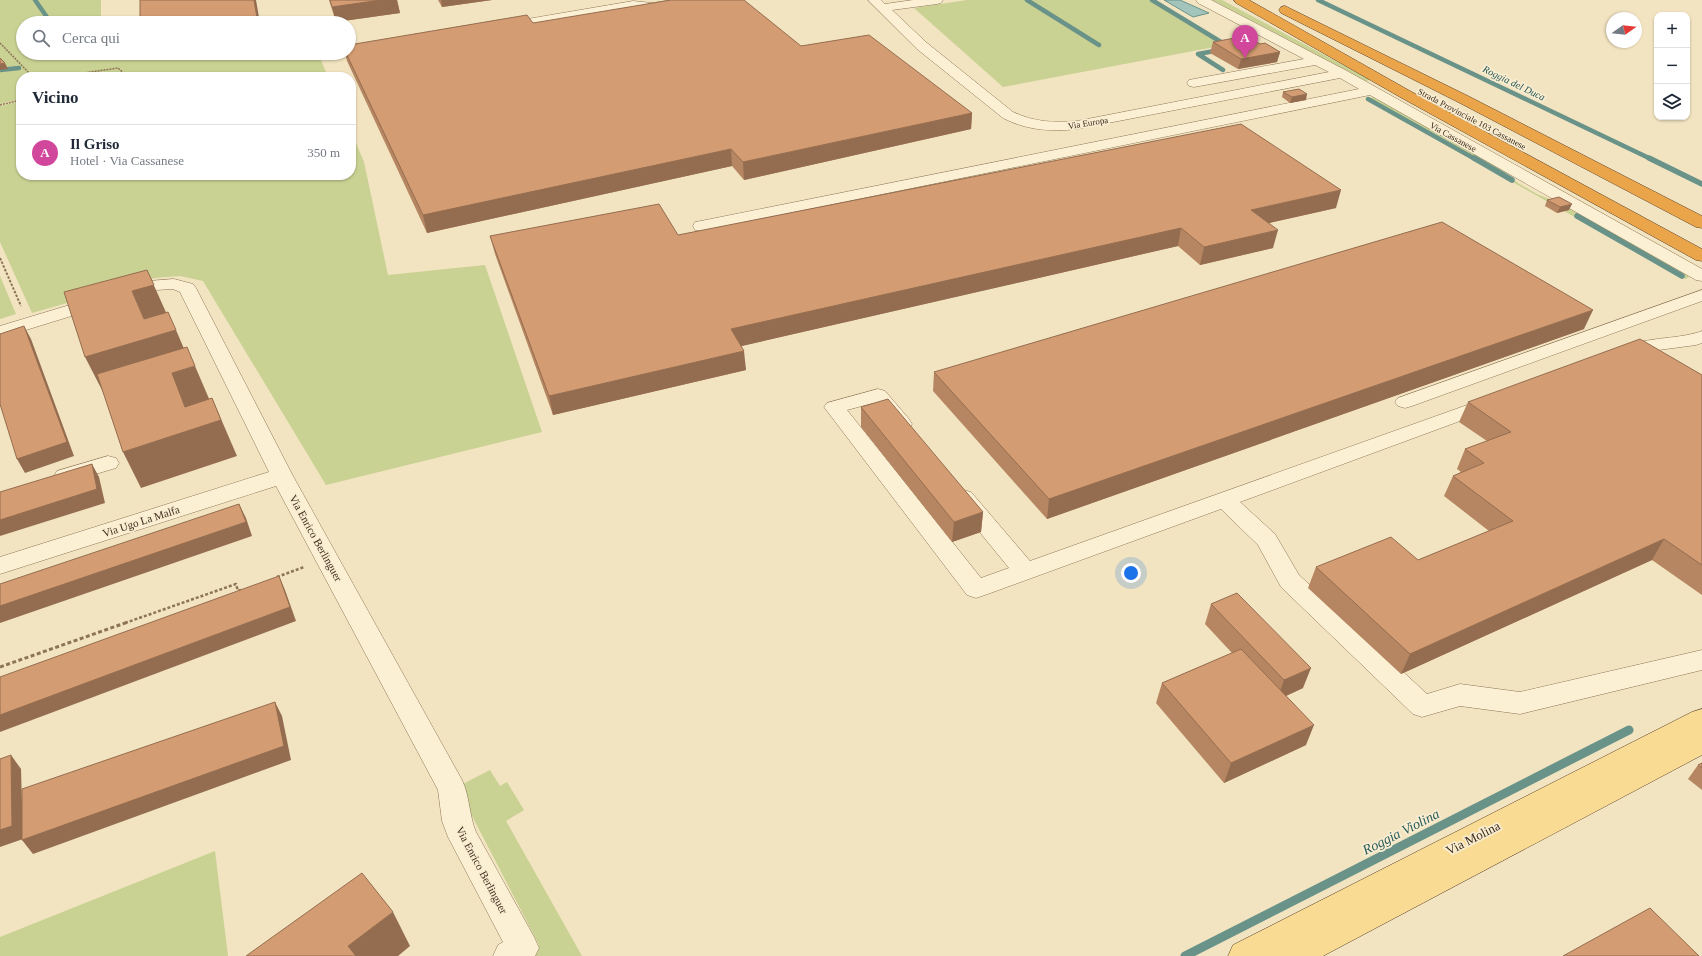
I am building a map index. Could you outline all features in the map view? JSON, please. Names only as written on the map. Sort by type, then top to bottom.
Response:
[{"type":"highway","name":"Strada Provinciale 103 Cassanese","points":[[1240,0],[1444,104],[1702,240]]},
{"type":"highway","points":[[1240,0],[1405,94],[1702,256]]},
{"type":"highway","name":"Strada Provinciale 103 Cassanese","points":[[1266,0],[1463,99],[1702,223]]},
{"type":"highway","points":[[1278,0],[1450,86],[1637,174]]},
{"type":"main road","name":"Via Molina","points":[[1244,956],[1702,720]]},
{"type":"main road","name":"Via Molina","points":[[1291,956],[1702,742]]},
{"type":"street","points":[[493,29],[633,6],[652,7],[692,0]]},
{"type":"street","points":[[879,4],[937,0]]},
{"type":"street","name":"Via Cassanese","points":[[1202,0],[1342,74],[1702,276]]},
{"type":"street","name":"Via Europa","points":[[879,4],[922,46],[1008,115],[1024,122],[1040,125],[1059,127],[1077,125],[1342,74]]},
{"type":"street","points":[[1225,12],[1216,19],[1291,62],[1314,59]]},
{"type":"street","points":[[1258,43],[1276,39]]},
{"type":"street","points":[[1194,83],[1314,59]]},
{"type":"street","points":[[701,226],[1371,91]]},
{"type":"street","name":"Via Enrico Berlinguer","points":[[0,332],[155,285],[174,284],[187,288],[282,476],[328,558],[452,789],[457,822],[523,948],[509,956]]},
{"type":"street","points":[[1405,402],[1702,295]]},
{"type":"street","points":[[1648,346],[1654,326],[1702,310]]},
{"type":"street","points":[[1602,362],[1648,346],[1689,341],[1702,337]]},
{"type":"street","points":[[1648,346],[1675,362]]},
{"type":"street","points":[[913,437],[878,394],[834,407],[976,589],[1512,395]]},
{"type":"street","points":[[43,482],[108,463]]},
{"type":"street","name":"Via Ugo La Malfa","points":[[0,566],[282,476]]},
{"type":"street","points":[[949,480],[1025,571]]},
{"type":"street","points":[[1224,499],[1267,540],[1290,581],[1422,706],[1460,695],[1520,703],[1702,660]]},
{"type":"path","points":[[0,43],[16,59]]},
{"type":"path","points":[[17,60],[29,72]]},
{"type":"path","points":[[90,72],[118,68],[122,72]]},
{"type":"path","points":[[0,105],[16,101]]},
{"type":"path","points":[[0,258],[22,307]]},
{"type":"path","points":[[274,578],[328,558]]},
{"type":"path","points":[[0,667],[236,584],[238,591],[245,588]]},
{"type":"green space","points":[[0,0],[101,0],[101,16],[16,16],[16,60],[321,60],[326,72],[16,72],[16,100],[0,104],[0,70],[7,68],[0,60]]},
{"type":"green space","points":[[967,0],[1152,0],[1225,45],[1003,87],[914,8]]},
{"type":"green space","points":[[1212,0],[1222,0],[1371,80],[1366,81]]},
{"type":"green space","points":[[1374,97],[1500,168],[1518,183],[1537,194],[1562,204],[1689,277],[1685,279],[1365,99]]},
{"type":"green space","points":[[16,102],[16,180],[356,180],[356,143],[364,162],[388,275],[485,265],[542,432],[326,485],[203,281],[180,276],[155,278],[32,313],[0,242],[0,106]]},
{"type":"green space","points":[[0,276],[16,314],[0,319]]},
{"type":"green space","points":[[490,770],[500,786],[507,782],[524,810],[506,821],[582,956],[523,956],[539,945],[457,787]]},
{"type":"green space","points":[[215,851],[228,956],[0,956],[0,937]]},
{"type":"water","points":[[1164,0],[1180,0],[1209,13],[1193,17]]},
{"type":"building","points":[[140,0],[254,0],[257,16],[140,16]]},
{"type":"building","points":[[330,0],[381,0],[332,7]]},
{"type":"building","points":[[671,0],[744,0],[801,46],[869,35],[972,113],[743,162],[731,149],[423,215],[349,60],[356,60],[356,44],[527,15],[533,23]]},
{"type":"building","points":[[1246,36],[1260,44],[1265,43],[1280,52],[1241,59],[1213,42]]},
{"type":"building","points":[[0,58],[5,63],[0,64]]},
{"type":"building","points":[[1299,89],[1307,94],[1292,97],[1283,92]]},
{"type":"building","points":[[1241,124],[1341,190],[1251,210],[1278,230],[1204,247],[1181,228],[731,329],[744,351],[549,396],[490,236],[659,204],[678,235]]},
{"type":"building","points":[[1559,197],[1572,204],[1560,207],[1547,200]]},
{"type":"building","points":[[1442,222],[1593,310],[1049,499],[934,372]]},
{"type":"building","points":[[147,270],[154,285],[132,291],[144,319],[168,312],[176,330],[85,357],[64,292]]},
{"type":"building","points":[[24,326],[67,442],[17,459],[0,404],[0,334]]},
{"type":"building","points":[[1640,339],[1702,375],[1702,565],[1664,539],[1410,654],[1316,567],[1391,537],[1418,560],[1513,521],[1453,476],[1484,463],[1465,449],[1511,432],[1468,402]]},
{"type":"building","points":[[187,347],[195,366],[172,373],[185,407],[212,398],[221,420],[123,452],[97,374]]},
{"type":"building","points":[[888,399],[983,512],[954,522],[861,407]]},
{"type":"building","points":[[92,464],[97,489],[0,520],[0,492]]},
{"type":"building","points":[[239,504],[246,522],[0,606],[0,584]]},
{"type":"building","points":[[279,576],[290,607],[0,715],[0,677]]},
{"type":"building","points":[[1237,593],[1311,668],[1284,680],[1211,604]]},
{"type":"building","points":[[1241,649],[1314,725],[1231,763],[1162,683]]},
{"type":"building","points":[[275,702],[284,746],[22,840],[22,789]]},
{"type":"building","points":[[11,755],[12,826],[0,830],[0,759]]},
{"type":"building","points":[[362,873],[393,912],[348,946],[356,956],[246,956]]},
{"type":"building","points":[[1650,908],[1699,956],[1563,956]]},
{"type":"waterway","points":[[35,0],[46,16]]},
{"type":"waterway","points":[[1027,0],[1099,45]]},
{"type":"waterway","points":[[1152,0],[1226,45]]},
{"type":"waterway","name":"Roggia del Duca","points":[[1318,0],[1651,159]]},
{"type":"waterway","points":[[1220,50],[1198,54],[1223,70]]},
{"type":"waterway","points":[[0,70],[19,68]]},
{"type":"waterway","points":[[1368,99],[1475,159]]},
{"type":"waterway","points":[[1474,158],[1512,180]]},
{"type":"waterway","name":"Roggia del Duca","points":[[1649,158],[1702,184]]},
{"type":"waterway","points":[[1577,216],[1682,276]]},
{"type":"waterway","name":"Roggia Violina","points":[[1185,956],[1629,730]]},
{"type":"place","name":"Il Griso","points":[[1245,58]]}]
